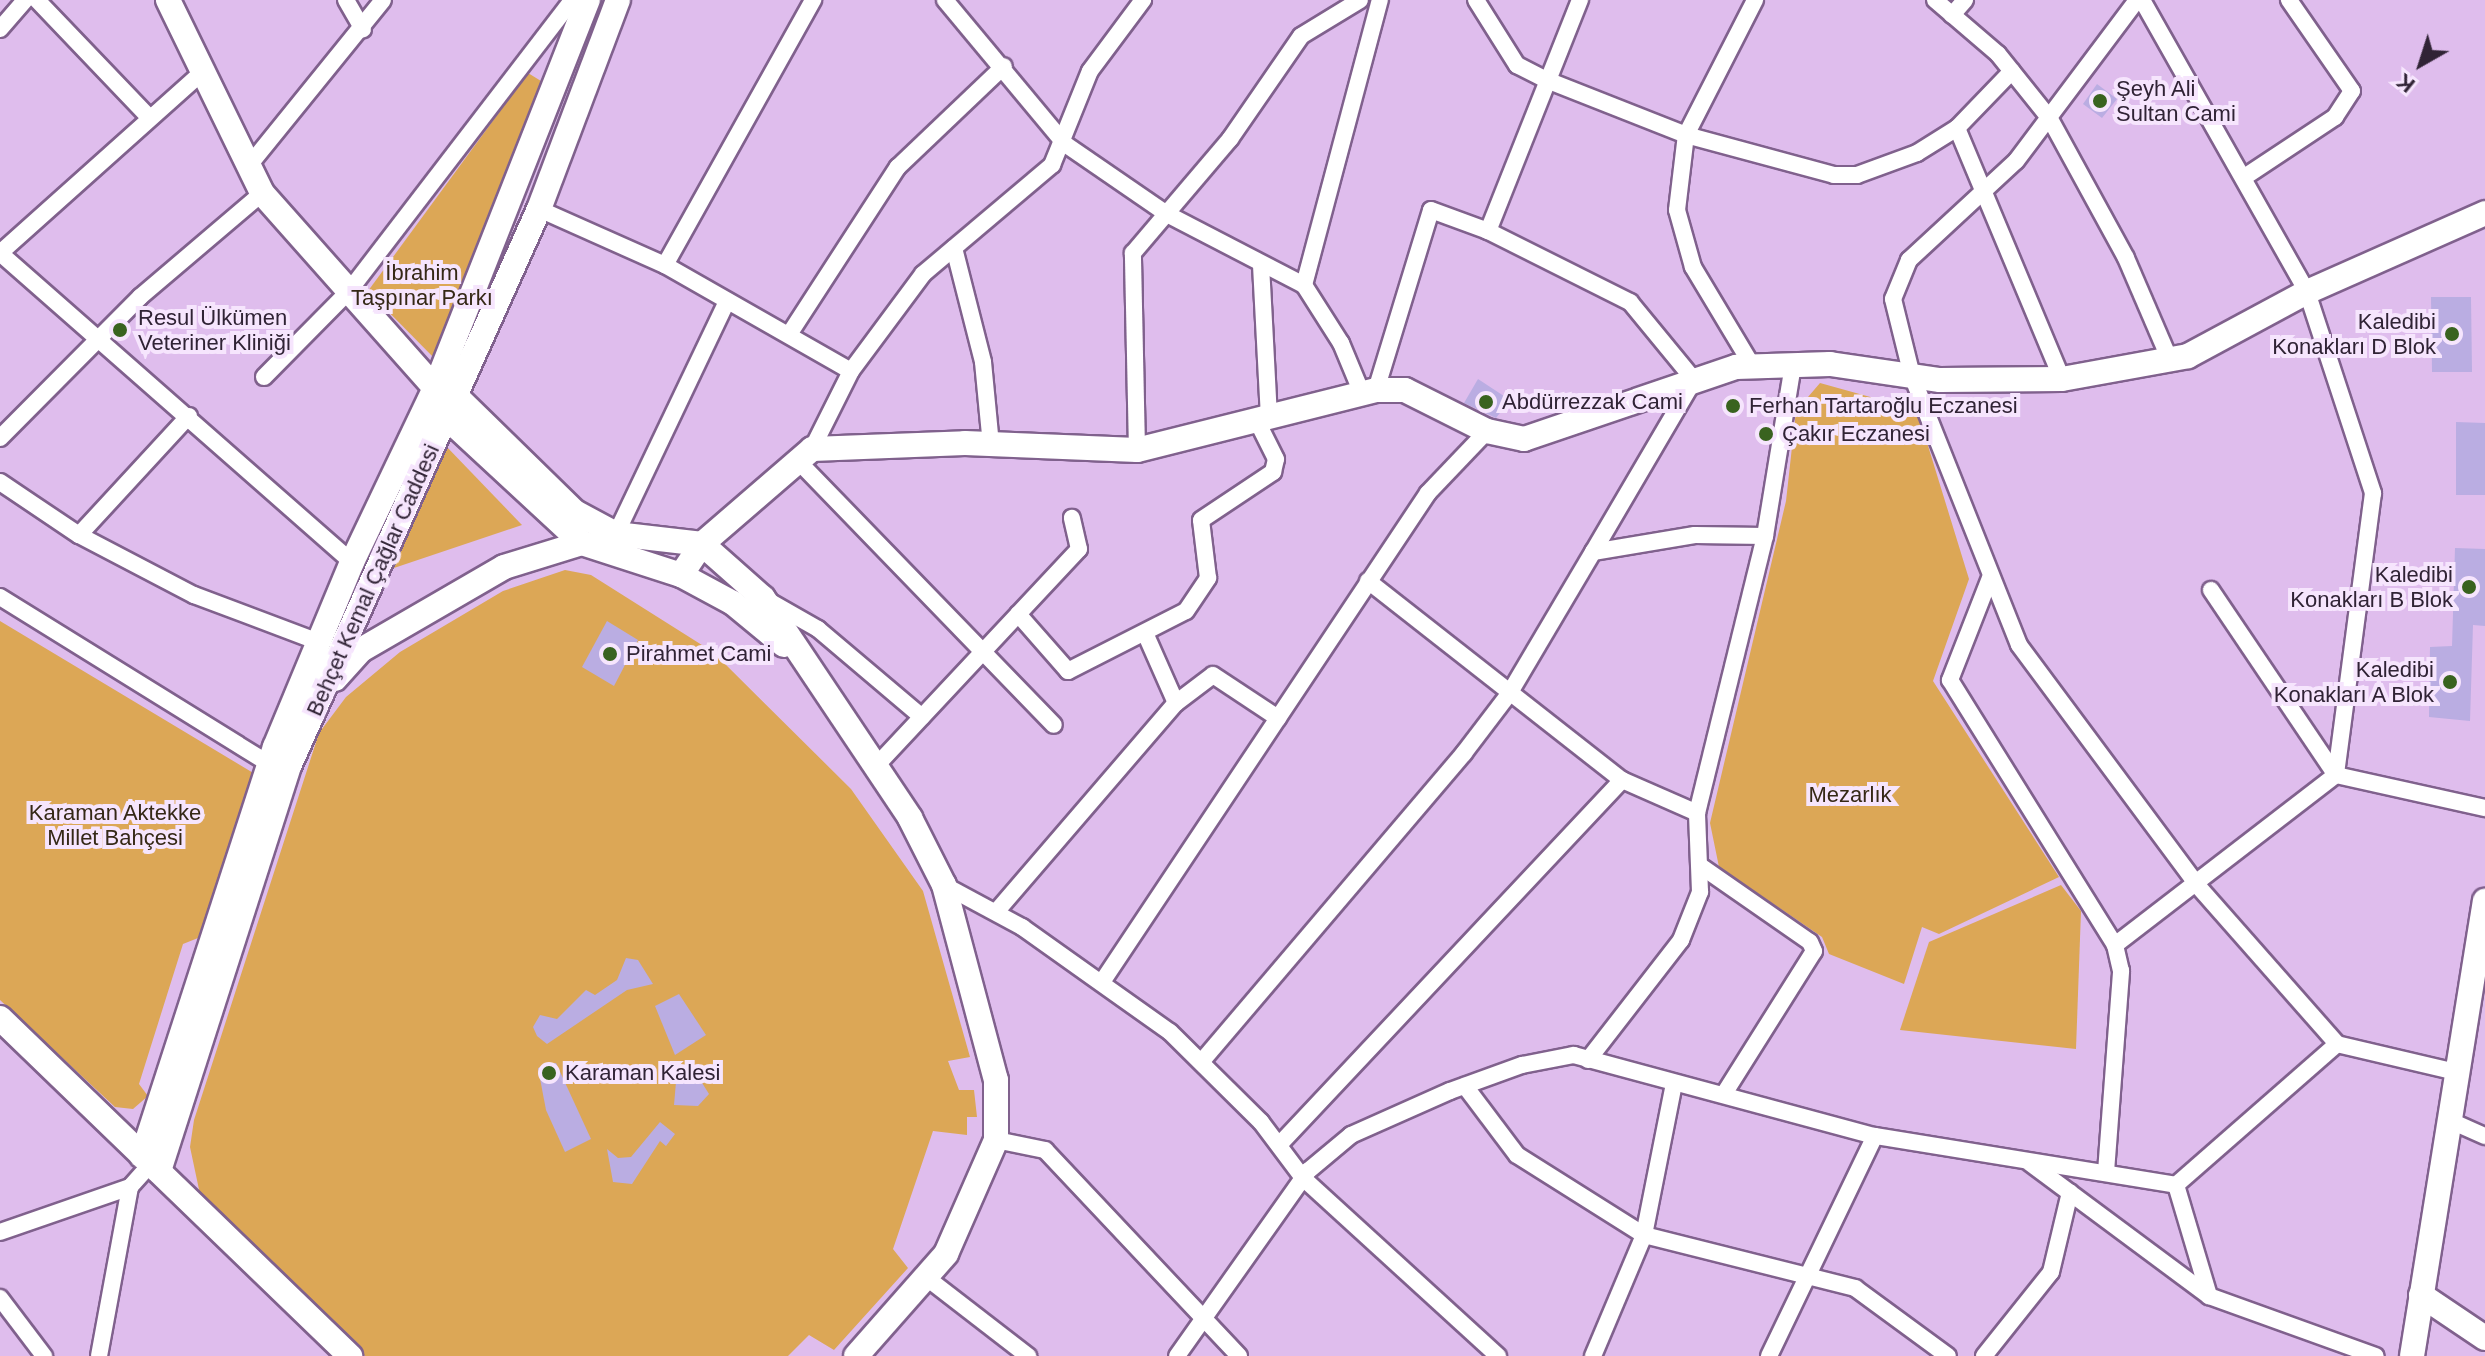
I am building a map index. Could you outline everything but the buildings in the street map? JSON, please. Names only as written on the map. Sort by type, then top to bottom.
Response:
[{"type":"street","points":[[0,29],[25,0]]},
{"type":"street","points":[[37,0],[149,117]]},
{"type":"street","points":[[168,0],[247,168],[262,193],[446,401],[582,543],[681,575],[733,603],[808,665]]},
{"type":"street","points":[[346,0],[363,30]]},
{"type":"street","points":[[247,168],[363,30],[383,0]]},
{"type":"street","points":[[264,377],[349,291],[572,0]]},
{"type":"street","name":"Behçet Kemal Çağlar Caddesi","points":[[151,1164],[269,764],[352,562],[446,401],[588,0]]},
{"type":"street","name":"Behçet Kemal Çağlar Caddesi","points":[[151,1164],[290,764],[446,401],[539,209],[618,0]]},
{"type":"street","points":[[665,265],[813,0]]},
{"type":"street","points":[[945,0],[1004,66],[1065,144],[1167,214],[1304,285],[1368,390]]},
{"type":"street","points":[[681,575],[702,544],[805,456],[851,371],[923,274],[1037,182],[1065,144],[1090,71],[1143,0]]},
{"type":"street","points":[[1137,450],[1130,267],[1140,238],[1167,214],[1230,139],[1301,36],[1360,0]]},
{"type":"street","points":[[1304,285],[1380,0]]},
{"type":"street","points":[[1476,0],[1517,65],[1544,79],[1686,135],[1763,151],[1816,173],[1857,175],[1917,153],[1957,128],[2012,71]]},
{"type":"street","points":[[1488,231],[1544,79],[1580,0]]},
{"type":"street","points":[[1753,367],[1693,267],[1677,210],[1686,135],[1755,0]]},
{"type":"street","points":[[1935,0],[2012,71],[2050,119],[2126,258],[2170,360]]},
{"type":"street","points":[[1952,15],[1965,0]]},
{"type":"street","points":[[2115,945],[2197,885],[2336,775],[2373,493],[2307,292],[2246,176],[2140,0],[2050,119],[1984,195],[1909,260],[1898,280],[1893,299],[1912,376],[2019,645],[2197,885],[2337,1044],[2456,1072]]},
{"type":"street","points":[[2246,176],[2335,117],[2352,91],[2289,0]]},
{"type":"street","points":[[790,333],[898,167],[1004,66]]},
{"type":"street","points":[[201,73],[0,253],[352,562]]},
{"type":"street","points":[[1957,128],[2062,379]]},
{"type":"street","points":[[0,438],[96,339],[262,193]]},
{"type":"street","points":[[539,209],[665,265],[790,333],[851,371]]},
{"type":"street","points":[[1368,390],[1431,210],[1488,231],[1630,302],[1694,380]]},
{"type":"street","points":[[805,456],[991,445],[1137,450],[1264,421],[1368,390],[1405,390],[1487,431],[1524,439],[1694,380],[1753,367],[1793,365],[1912,376],[2062,379],[2188,356],[2307,292],[2485,213]]},
{"type":"street","points":[[954,248],[983,362],[991,445]]},
{"type":"street","points":[[1018,614],[1068,671],[1186,611],[1205,588],[1199,531],[1208,510],[1273,472],[1276,459],[1264,421],[1261,265]]},
{"type":"street","points":[[616,534],[727,301]]},
{"type":"street","points":[[1588,1060],[1681,940],[1700,892],[1702,867],[1697,813],[1765,536],[1793,365]]},
{"type":"street","points":[[1202,1061],[1509,694],[1694,380]]},
{"type":"street","points":[[446,401],[575,512],[616,534],[702,544],[759,595],[818,629],[922,717]]},
{"type":"street","points":[[79,535],[189,416]]},
{"type":"street","points":[[1102,982],[1428,493],[1487,431]]},
{"type":"street","points":[[805,456],[983,652],[1054,725]]},
{"type":"street","points":[[0,482],[79,535],[194,595],[319,642]]},
{"type":"street","points":[[876,766],[1079,549],[1072,518]]},
{"type":"street","points":[[1593,552],[1695,535],[1765,536]]},
{"type":"street","points":[[322,693],[361,650],[409,621],[504,567],[582,543]]},
{"type":"street","points":[[1990,578],[1950,680],[2115,945],[2121,971],[2106,1172]]},
{"type":"street","points":[[1368,581],[1622,780],[1697,813]]},
{"type":"street","points":[[2211,590],[2336,775],[2485,808]]},
{"type":"street","points":[[759,595],[876,766],[944,885],[996,1080],[996,1140],[946,1254],[856,1356]]},
{"type":"street","points":[[0,597],[269,764]]},
{"type":"street","points":[[1145,633],[1176,703]]},
{"type":"street","points":[[996,912],[1176,703],[1213,675],[1278,718]]},
{"type":"street","points":[[1279,1145],[1622,780]]},
{"type":"street","points":[[1702,867],[1810,942],[1814,951],[1724,1094]]},
{"type":"street","points":[[944,885],[996,912],[1102,982],[1202,1061],[1279,1145],[1303,1178],[1498,1356]]},
{"type":"street","points":[[2412,1356],[2485,901]]},
{"type":"street","points":[[0,1018],[348,1355]]},
{"type":"street","points":[[2176,1185],[2337,1044]]},
{"type":"street","points":[[1177,1356],[1207,1320],[1210,1302],[1303,1178],[1351,1135],[1522,1065],[1574,1055],[1875,1136],[2176,1185]]},
{"type":"street","points":[[1593,1356],[1644,1235],[1674,1083]]},
{"type":"street","points":[[1465,1086],[1517,1155],[1644,1235],[1855,1288],[1948,1356]]},
{"type":"street","points":[[2451,1121],[2485,1136]]},
{"type":"street","points":[[1769,1356],[1875,1136]]},
{"type":"street","points":[[996,1140],[1045,1150],[1239,1356]]},
{"type":"street","points":[[2026,1160],[2209,1296],[2376,1356]]},
{"type":"street","points":[[0,1232],[130,1187],[151,1164]]},
{"type":"street","points":[[2176,1185],[2209,1296]]},
{"type":"street","points":[[99,1356],[130,1187]]},
{"type":"street","points":[[1984,1356],[2051,1272],[2070,1192]]},
{"type":"street","points":[[927,1278],[1028,1356]]},
{"type":"street","points":[[2421,1295],[2485,1338]]},
{"type":"street","points":[[0,1298],[44,1356]]},
{"type":"green space","name":"İbrahim Taşpınar Parkı","points":[[528,73],[541,81],[436,360],[368,291]]},
{"type":"green space","name":"Mezarlık","points":[[1820,383],[1917,410],[1969,579],[1933,681],[2059,877],[1939,934],[1922,927],[1904,984],[1829,954],[1822,937],[1719,867],[1710,823],[1786,501],[1796,411]]},
{"type":"green space","points":[[445,445],[522,525],[391,569]]},
{"type":"green space","name":"Karaman Kalesi","points":[[565,570],[591,575],[713,652],[851,789],[923,891],[970,1057],[948,1061],[959,1090],[974,1090],[977,1117],[967,1117],[967,1135],[933,1131],[893,1249],[908,1268],[834,1350],[809,1335],[788,1356],[365,1356],[201,1199],[190,1147],[194,1120],[319,733],[346,697],[400,652],[503,591]]},
{"type":"green space","name":"Karaman Aktekke Millet Bahçesi","points":[[0,621],[255,774],[198,938],[183,944],[139,1084],[148,1096],[133,1109],[115,1107],[0,1000]]},
{"type":"green space","points":[[2061,885],[2081,911],[2076,1049],[1900,1030],[1929,942]]},
{"type":"place","name":"Şeyh Ali Sultan Cami","points":[[2100,101]]},
{"type":"place","name":"Resul Ülkümen Veteriner Kliniği","points":[[120,330]]},
{"type":"place","name":"Kaledibi Konakları D Blok","points":[[2452,334]]},
{"type":"place","name":"Abdürrezzak Cami","points":[[1486,402]]},
{"type":"place","name":"Ferhan Tartaroğlu Eczanesi","points":[[1733,406]]},
{"type":"place","name":"Çakır Eczanesi","points":[[1766,434]]},
{"type":"place","name":"Kaledibi Konakları B Blok","points":[[2469,587]]},
{"type":"place","name":"Pirahmet Cami","points":[[610,654]]},
{"type":"place","name":"Kaledibi Konakları A Blok","points":[[2450,682]]},
{"type":"place","name":"Karaman Kalesi","points":[[549,1073]]}]
